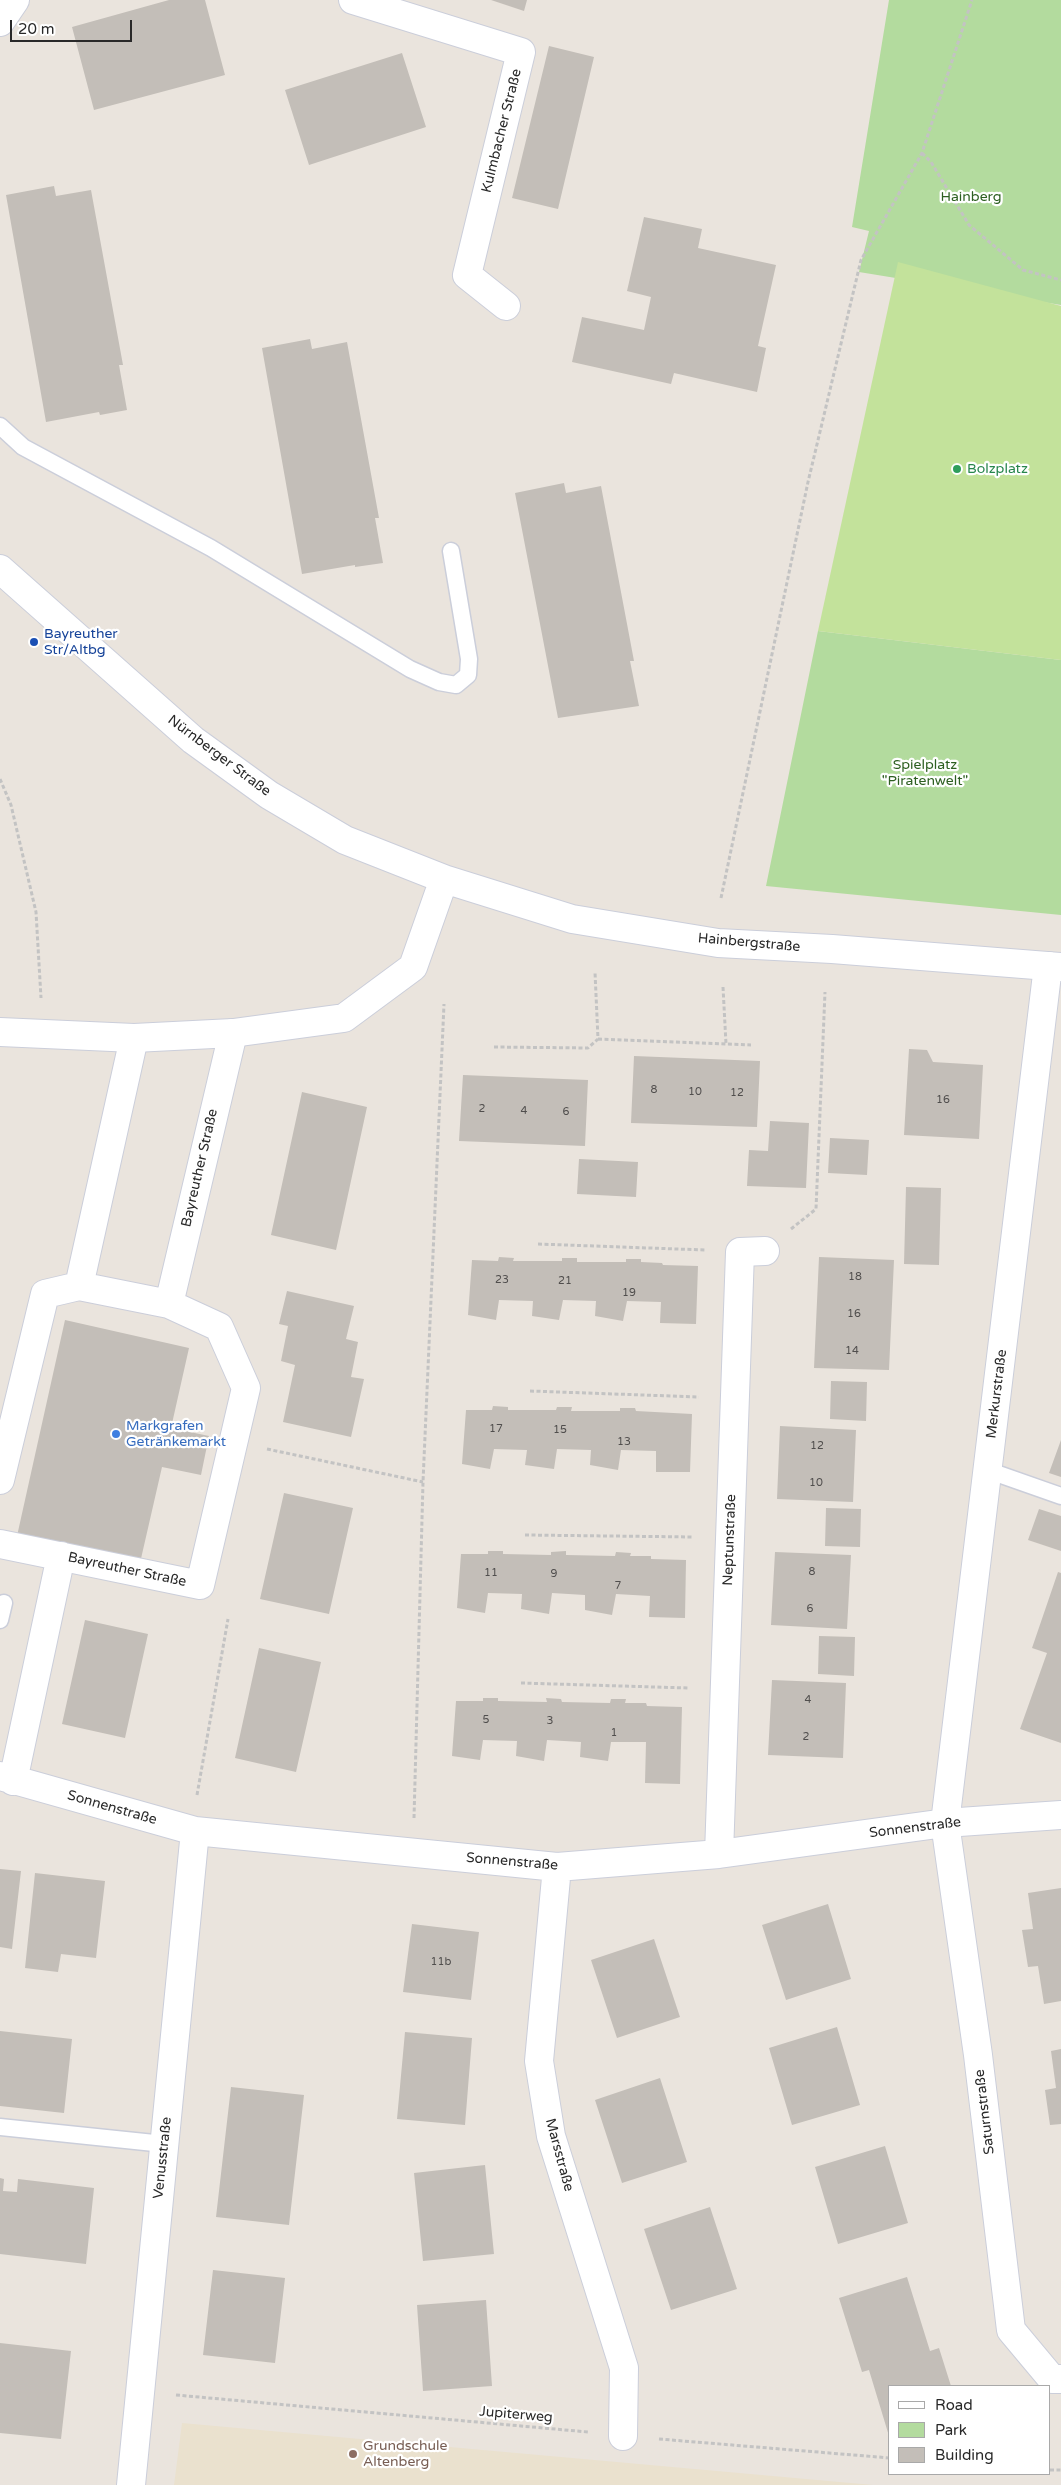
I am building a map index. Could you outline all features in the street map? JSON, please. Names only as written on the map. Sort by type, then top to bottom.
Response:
[{"type":"street","points":[[0,22],[15,0]]},
{"type":"street","name":"Kulmbacher Straße","points":[[353,0],[521,52],[467,275],[506,306]]},
{"type":"street","name":"Nürnberger Straße","points":[[0,569],[192,740],[269,795],[345,840],[444,879]]},
{"type":"street","points":[[0,1032],[134,1038],[232,1033],[344,1018],[413,967],[444,879]]},
{"type":"street","name":"Hainbergstraße","points":[[444,879],[572,919],[718,943],[832,949],[1054,967]]},
{"type":"street","name":"Merkurstraße","points":[[945,1823],[988,1470],[1054,967]]},
{"type":"street","name":"Bayreuther Straße","points":[[168,1304],[232,1033]]},
{"type":"street","points":[[79,1286],[134,1038]]},
{"type":"street","name":"Neptunstraße","points":[[719,1854],[735,1399],[753,1252]]},
{"type":"street","name":"Bayreuther Straße","points":[[0,1480],[45,1294],[79,1286],[168,1304],[219,1326],[246,1388],[200,1585],[0,1544]]},
{"type":"street","points":[[7,1778],[61,1556]]},
{"type":"street","name":"Sonnenstraße","points":[[7,1778],[195,1831],[558,1867],[719,1854],[945,1823],[1061,1816]]},
{"type":"street","name":"Saturnstraße","points":[[945,1823],[978,2055],[1011,2330],[1052,2379],[1061,2379]]},
{"type":"street","name":"Venusstraße","points":[[131,2485],[195,1831]]},
{"type":"street","name":"Marsstraße","points":[[558,1867],[539,2060],[551,2136],[624,2368],[623,2436]]},
{"type":"lane","points":[[0,426],[23,446],[211,548],[410,669],[439,682],[456,685],[468,675],[469,659],[451,551]]},
{"type":"lane","points":[[988,1470],[1061,1496]]},
{"type":"lane","points":[[0,1620],[4,1603]]},
{"type":"lane","points":[[0,2127],[164,2144]]},
{"type":"path","points":[[721,898],[808,482],[861,260],[922,153],[972,0]]},
{"type":"path","points":[[922,153],[931,162],[969,225],[1024,270],[1061,280]]},
{"type":"path","points":[[0,778],[11,805],[36,912],[42,1005]]},
{"type":"path","points":[[595,972],[598,1039]]},
{"type":"path","points":[[722,987],[726,1044]]},
{"type":"path","points":[[538,1244],[753,1252],[816,1209],[824,992]]},
{"type":"path","points":[[414,1821],[423,1482],[444,1004]]},
{"type":"path","points":[[494,1047],[588,1048],[598,1039],[751,1045]]},
{"type":"path","points":[[530,1392],[735,1399]]},
{"type":"path","points":[[266,1449],[423,1482]]},
{"type":"path","points":[[525,1535],[730,1538]]},
{"type":"path","points":[[196,1799],[228,1619]]},
{"type":"path","points":[[521,1683],[724,1689]]},
{"type":"path","name":"Jupiterweg","points":[[140,2392],[888,2458]]},
{"type":"shaded area","name":"Grundschule Altenberg","points":[[182,2423],[873,2485],[174,2485]]},
{"type":"green space","name":"Hainberg","points":[[889,0],[1061,0],[1061,305],[859,272],[869,231],[852,227]]},
{"type":"green space","name":"Bolzplatz","points":[[898,262],[1061,306],[1061,660],[818,631]]},
{"type":"green space","name":"Spielplatz \"Piratenwelt\"","points":[[818,631],[1061,660],[1061,915],[766,886]]},
{"type":"building","points":[[169,0],[205,0],[225,75],[94,110],[72,27]]},
{"type":"building","points":[[491,0],[527,0],[524,11]]},
{"type":"building","points":[[549,46],[594,57],[558,209],[512,198]]},
{"type":"building","points":[[402,53],[426,127],[309,165],[285,90]]},
{"type":"building","points":[[54,186],[56,196],[91,190],[123,365],[119,365],[127,410],[100,415],[99,412],[46,422],[6,195]]},
{"type":"building","points":[[644,217],[702,229],[698,248],[776,265],[758,346],[766,348],[757,392],[674,373],[671,384],[572,362],[582,317],[644,330],[651,297],[627,291]]},
{"type":"building","points":[[310,339],[312,349],[347,342],[379,518],[375,518],[383,563],[355,567],[355,565],[302,574],[262,348]]},
{"type":"building","points":[[564,483],[566,493],[601,486],[634,661],[630,661],[639,706],[558,718],[515,493]]},
{"type":"building","points":[[909,1049],[927,1050],[933,1062],[983,1065],[979,1139],[904,1135]]},
{"type":"building","points":[[634,1056],[760,1061],[757,1127],[631,1123]]},
{"type":"building","points":[[463,1075],[588,1080],[585,1146],[459,1141]]},
{"type":"building","points":[[302,1092],[367,1107],[336,1250],[271,1235]]},
{"type":"building","points":[[770,1121],[809,1123],[806,1188],[747,1186],[749,1150],[768,1151]]},
{"type":"building","points":[[830,1138],[869,1140],[867,1175],[828,1173]]},
{"type":"building","points":[[579,1159],[638,1162],[636,1197],[577,1194]]},
{"type":"building","points":[[906,1187],[941,1188],[939,1265],[904,1264]]},
{"type":"building","points":[[499,1257],[514,1258],[513,1261],[562,1261],[562,1258],[577,1258],[577,1262],[626,1262],[626,1259],[641,1259],[641,1262],[662,1263],[663,1265],[698,1266],[696,1324],[660,1323],[661,1302],[627,1301],[623,1321],[595,1316],[596,1301],[563,1300],[559,1320],[532,1316],[533,1301],[499,1300],[496,1320],[468,1315],[472,1260],[498,1261]]},
{"type":"building","points":[[819,1257],[894,1260],[889,1370],[814,1368]]},
{"type":"building","points":[[287,1291],[354,1306],[346,1339],[358,1342],[351,1377],[364,1379],[351,1437],[283,1422],[295,1365],[281,1361],[288,1326],[279,1324]]},
{"type":"building","points":[[65,1320],[189,1348],[171,1428],[209,1436],[201,1475],[162,1467],[140,1563],[17,1536]]},
{"type":"building","points":[[831,1381],[867,1382],[866,1421],[830,1419]]},
{"type":"building","points":[[493,1406],[508,1407],[508,1410],[556,1410],[557,1407],[572,1407],[571,1411],[620,1411],[620,1408],[635,1408],[636,1411],[692,1414],[690,1472],[656,1472],[656,1451],[621,1450],[618,1470],[590,1465],[591,1450],[557,1449],[554,1469],[525,1465],[527,1450],[494,1449],[490,1469],[462,1464],[466,1410],[492,1410]]},
{"type":"building","points":[[780,1426],[856,1430],[853,1502],[777,1499]]},
{"type":"building","points":[[1061,1440],[1061,1477],[1049,1473]]},
{"type":"building","points":[[284,1493],[353,1508],[329,1614],[260,1599]]},
{"type":"building","points":[[826,1508],[861,1509],[860,1547],[825,1546]]},
{"type":"building","points":[[1039,1509],[1061,1516],[1061,1551],[1028,1540]]},
{"type":"building","points":[[488,1551],[503,1551],[503,1554],[551,1555],[551,1552],[566,1551],[566,1555],[615,1556],[616,1552],[631,1553],[630,1556],[651,1556],[651,1559],[686,1560],[685,1618],[649,1617],[650,1596],[616,1594],[612,1615],[585,1610],[585,1595],[552,1593],[549,1614],[521,1609],[522,1594],[488,1593],[485,1613],[457,1608],[461,1554],[488,1554]]},
{"type":"building","points":[[775,1552],[851,1555],[847,1629],[771,1625]]},
{"type":"building","points":[[1058,1572],[1061,1573],[1061,1743],[1020,1729],[1047,1653],[1032,1648]]},
{"type":"building","points":[[85,1620],[148,1634],[125,1738],[62,1724]]},
{"type":"building","points":[[819,1636],[855,1637],[854,1676],[818,1674]]},
{"type":"building","points":[[259,1648],[321,1662],[296,1772],[235,1758]]},
{"type":"building","points":[[772,1680],[846,1683],[843,1758],[768,1755]]},
{"type":"building","points":[[483,1698],[498,1698],[498,1701],[547,1702],[546,1698],[561,1699],[562,1702],[610,1703],[611,1699],[626,1699],[625,1703],[682,1707],[680,1784],[645,1783],[646,1742],[611,1742],[608,1761],[580,1757],[581,1742],[547,1740],[544,1761],[516,1756],[517,1741],[483,1740],[480,1760],[452,1756],[456,1701],[483,1701]]},
{"type":"building","points":[[0,1869],[21,1871],[12,1949],[0,1947]]},
{"type":"building","points":[[35,1873],[105,1881],[96,1958],[61,1954],[58,1972],[25,1968]]},
{"type":"building","points":[[1061,1888],[1061,2001],[1044,2004],[1038,1966],[1028,1967],[1022,1930],[1033,1929],[1028,1893]]},
{"type":"building","points":[[828,1904],[851,1979],[786,2000],[762,1925]]},
{"type":"building","points":[[412,1924],[479,1932],[471,2000],[403,1992]]},
{"type":"building","points":[[654,1939],[680,2017],[617,2038],[591,1960]]},
{"type":"building","points":[[837,2027],[860,2105],[792,2125],[769,2048]]},
{"type":"building","points":[[0,2031],[72,2039],[64,2113],[0,2106]]},
{"type":"building","points":[[405,2032],[472,2038],[465,2125],[397,2119]]},
{"type":"building","points":[[1061,2049],[1061,2124],[1050,2125],[1045,2090],[1056,2088],[1051,2051]]},
{"type":"building","points":[[660,2078],[687,2162],[622,2183],[595,2100]]},
{"type":"building","points":[[231,2087],[304,2095],[289,2225],[216,2217]]},
{"type":"building","points":[[885,2146],[908,2223],[838,2244],[815,2167]]},
{"type":"building","points":[[485,2165],[494,2254],[423,2261],[414,2173]]},
{"type":"building","points":[[0,2178],[4,2179],[3,2191],[17,2192],[18,2179],[94,2188],[86,2264],[0,2254]]},
{"type":"building","points":[[710,2207],[737,2289],[671,2310],[644,2229]]},
{"type":"building","points":[[213,2270],[285,2278],[275,2363],[203,2355]]},
{"type":"building","points":[[907,2277],[930,2351],[939,2348],[951,2385],[888,2385],[888,2433],[869,2370],[862,2372],[839,2298]]},
{"type":"building","points":[[486,2300],[492,2386],[423,2391],[417,2305]]},
{"type":"building","points":[[0,2343],[71,2351],[61,2439],[0,2433]]},
{"type":"place","name":"Bolzplatz","points":[[957,469]]},
{"type":"place","name":"Bayreuther Str/Altbg","points":[[34,642]]},
{"type":"place","name":"Markgrafen Getränkemarkt","points":[[116,1434]]},
{"type":"place","name":"Grundschule Altenberg","points":[[353,2454]]}]
